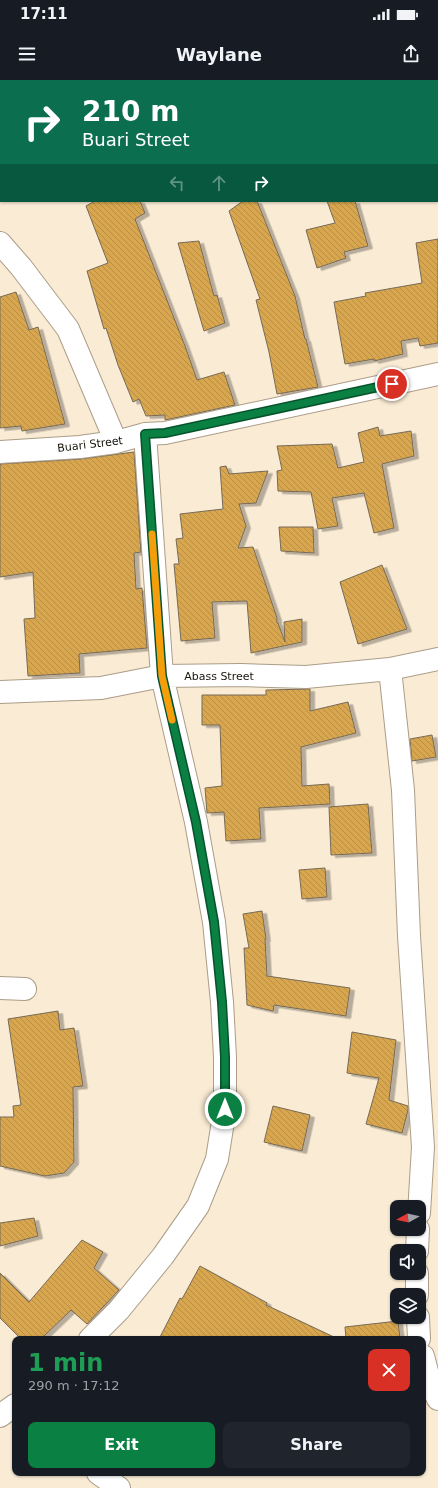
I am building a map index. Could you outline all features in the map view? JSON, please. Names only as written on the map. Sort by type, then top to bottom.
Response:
[{"type":"street","points":[[0,243],[21,267],[68,329],[116,442]]},
{"type":"street","name":"Buari Street","points":[[0,452],[80,447],[116,442],[145,434],[165,433],[438,374]]},
{"type":"street","points":[[93,1336],[119,1310],[144,1280],[163,1256],[198,1206],[217,1159],[225,1109],[225,1057],[222,1002],[214,922],[196,822],[162,676],[145,434]]},
{"type":"street","name":"Abass Street","points":[[0,692],[101,688],[162,676],[241,675],[306,677],[390,669],[438,659]]},
{"type":"street","points":[[390,669],[403,790],[408,936],[422,1147],[420,1200]]},
{"type":"street","points":[[0,988],[25,989]]},
{"type":"street","points":[[418,1324],[419,1336]]},
{"type":"street","points":[[426,1368],[429,1379],[438,1399]]},
{"type":"street","points":[[0,1416],[12,1407]]},
{"type":"street","points":[[102,1476],[119,1488]]},
{"type":"building","points":[[93,202],[140,202],[145,213],[135,219],[197,380],[224,372],[235,405],[165,420],[165,415],[146,416],[139,399],[133,402],[118,365],[106,328],[104,329],[87,271],[108,263],[86,206]]},
{"type":"building","points":[[242,202],[257,202],[295,296],[318,387],[277,394],[269,352],[256,300],[260,299],[229,211]]},
{"type":"building","points":[[327,202],[355,202],[368,246],[344,252],[346,258],[317,268],[306,230],[335,223]]},
{"type":"building","points":[[438,239],[438,343],[420,346],[418,338],[401,341],[403,354],[374,361],[374,359],[345,364],[334,302],[366,296],[365,293],[422,283],[416,243]]},
{"type":"building","points":[[199,241],[214,296],[217,295],[225,323],[204,331],[178,243]]},
{"type":"building","points":[[16,292],[29,330],[38,327],[65,424],[22,431],[21,426],[0,428],[0,297]]},
{"type":"building","points":[[378,427],[380,436],[411,431],[414,456],[382,464],[394,528],[374,533],[364,493],[332,498],[338,526],[318,529],[311,492],[278,491],[277,471],[282,470],[277,446],[332,444],[338,468],[364,462],[358,433]]},
{"type":"building","points":[[134,452],[141,552],[134,553],[136,589],[142,588],[147,648],[79,654],[80,673],[28,676],[24,619],[35,618],[33,572],[0,577],[0,464],[81,459]]},
{"type":"building","points":[[226,466],[229,474],[268,471],[256,503],[239,504],[246,526],[238,548],[253,547],[277,618],[277,623],[285,642],[284,622],[302,619],[302,642],[251,653],[247,601],[212,602],[215,638],[181,641],[174,564],[179,564],[176,539],[183,538],[180,514],[223,509],[220,467]]},
{"type":"building","points":[[279,527],[313,527],[314,553],[281,551]]},
{"type":"building","points":[[382,565],[407,629],[358,644],[340,582]]},
{"type":"building","points":[[310,689],[310,711],[348,702],[356,733],[301,747],[302,786],[329,784],[330,804],[259,808],[261,839],[226,841],[224,812],[207,813],[205,788],[222,786],[220,725],[202,725],[202,695],[266,695],[266,690]]},
{"type":"building","points":[[432,735],[436,757],[412,761],[410,739]]},
{"type":"building","points":[[368,804],[372,853],[331,855],[329,807]]},
{"type":"building","points":[[325,868],[327,897],[302,899],[299,870]]},
{"type":"building","points":[[262,911],[266,939],[267,976],[350,988],[346,1016],[274,1005],[273,1011],[247,1005],[244,948],[249,948],[243,914]]},
{"type":"building","points":[[58,1011],[60,1030],[74,1028],[83,1086],[73,1087],[74,1162],[64,1173],[45,1176],[0,1166],[0,1117],[14,1117],[13,1106],[21,1105],[8,1019]]},
{"type":"building","points":[[352,1032],[396,1040],[389,1100],[408,1106],[402,1133],[366,1124],[379,1078],[347,1073]]},
{"type":"building","points":[[273,1106],[310,1115],[302,1151],[264,1142]]},
{"type":"building","points":[[34,1218],[38,1236],[0,1246],[0,1223]]},
{"type":"building","points":[[82,1240],[103,1252],[94,1268],[119,1290],[87,1324],[71,1310],[44,1336],[18,1336],[0,1318],[0,1273],[29,1302]]},
{"type":"building","points":[[200,1266],[267,1303],[266,1305],[332,1336],[161,1336],[180,1298],[182,1299]]},
{"type":"building","points":[[390,1322],[390,1324],[398,1324],[400,1336],[346,1336],[345,1327]]},
{"type":"slow traffic","points":[[152,534],[162,676],[172,720]]},
{"type":"route","points":[[225,1109],[225,1057],[222,1002],[214,922],[196,822],[162,676],[145,434],[165,433],[392,384]]}]
